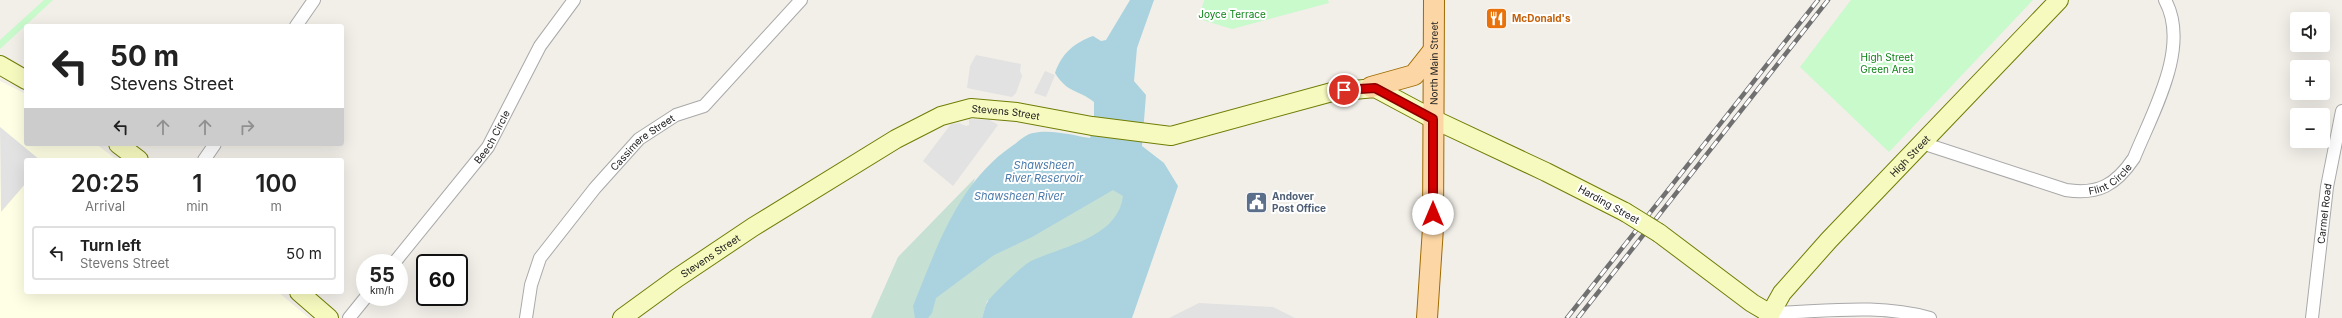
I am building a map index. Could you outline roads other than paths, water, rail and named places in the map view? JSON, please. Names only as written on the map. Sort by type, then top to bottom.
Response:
[{"type":"main road","name":"North Main Street","points":[[1427,318],[1433,228],[1434,0]]},
{"type":"main road","name":"High Street","points":[[1769,316],[1782,293],[1829,240],[2059,0]]},
{"type":"main road","points":[[1371,87],[1414,75],[1434,51]]},
{"type":"main road","points":[[0,65],[24,79]]},
{"type":"main road","name":"Stevens Street","points":[[622,318],[677,278],[753,228],[896,139],[941,116],[963,109],[992,109],[1092,126],[1171,136],[1332,92],[1371,87],[1381,90],[1433,119]]},
{"type":"main road","name":"Harding Street","points":[[1433,119],[1596,196],[1625,212],[1659,233],[1769,316]]},
{"type":"main road","points":[[120,146],[136,158]]},
{"type":"main road","points":[[301,294],[329,318]]},
{"type":"street","points":[[297,24],[314,0]]},
{"type":"street","name":"Beech Circle","points":[[401,254],[488,147],[540,46],[574,0]]},
{"type":"street","name":"Cassimere Street","points":[[526,318],[531,285],[540,258],[595,188],[639,139],[676,115],[704,106],[802,0]]},
{"type":"street","name":"Flint Circle","points":[[1922,143],[2066,190],[2083,193],[2096,192],[2126,171],[2134,158],[2172,60],[2175,43],[2174,23],[2165,0]]},
{"type":"street","name":"Carmel Road","points":[[2312,318],[2327,187],[2342,111]]},
{"type":"street","points":[[205,158],[214,146]]},
{"type":"street","points":[[349,318],[359,306]]},
{"type":"street","points":[[1769,316],[1883,309],[1907,312],[1930,318]]},
{"type":"water","name":"Shawsheen River Reservoir","points":[[1130,0],[1154,0],[1137,48],[1134,81],[1146,95],[1142,146],[1164,163],[1178,186],[1132,318],[982,318],[988,301],[1031,261],[1087,239],[1111,222],[1119,210],[1123,196],[1113,190],[1032,237],[994,255],[936,298],[932,313],[928,318],[915,318],[913,306],[931,261],[951,218],[963,197],[977,178],[993,161],[1022,138],[1033,133],[1054,132],[1090,138],[1094,126],[1094,102],[1064,85],[1055,73],[1065,54],[1080,42],[1093,36],[1101,41],[1106,40]]},
{"type":"railway","points":[[1567,318],[1818,0]]},
{"type":"railway","points":[[1578,318],[1828,0]]},
{"type":"place","name":"McDonald's","points":[[1497,18]]},
{"type":"place","name":"Andover Post Office","points":[[1257,202]]},
{"type":"park label","name":"Joyce Terrace","points":[[1232,14]]},
{"type":"park label","name":"High Street Green Area","points":[[1887,62]]},
{"type":"water label","name":"Shawsheen River","points":[[1019,196]]}]
